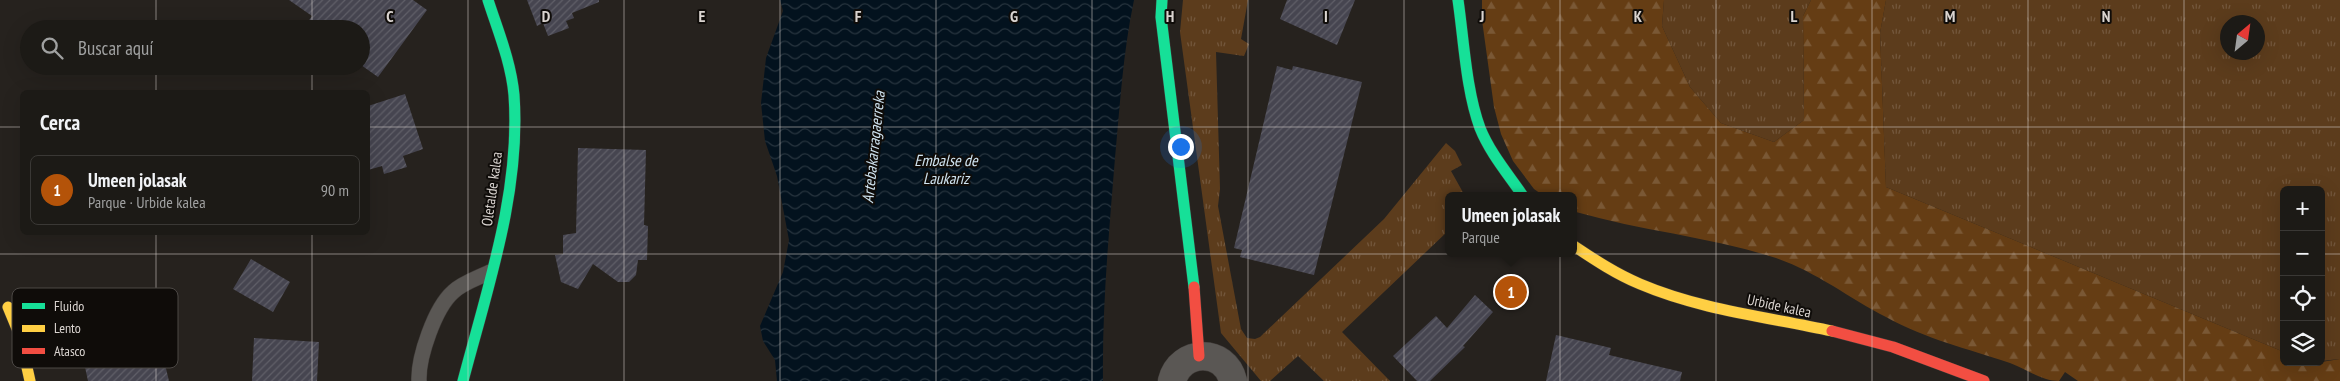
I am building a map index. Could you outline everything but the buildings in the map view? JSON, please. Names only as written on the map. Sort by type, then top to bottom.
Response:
[{"type":"street","name":"Oletalde kalea","points":[[463,381],[505,219],[515,126],[511,76],[488,0]]},
{"type":"street","points":[[1162,0],[1161,16],[1196,313],[1199,356]]},
{"type":"street","points":[[1458,0],[1474,110],[1481,130],[1495,157],[1520,192]]},
{"type":"street","name":"Urbide kalea","points":[[1577,248],[1646,288],[1760,319],[1864,338],[1984,381]]},
{"type":"street","points":[[8,307],[12,317]]},
{"type":"street","points":[[1172,381],[1175,372],[1182,363],[1199,356],[1212,357],[1222,362],[1232,381]]},
{"type":"street","points":[[27,368],[30,381]]},
{"type":"lane","points":[[419,381],[425,353],[440,305],[454,291],[490,272]]},
{"type":"green space","points":[[1183,0],[1248,0],[1241,39],[1249,44],[1244,56],[1216,52],[1220,189],[1218,206],[1241,329],[1247,338],[1255,339],[1260,337],[1384,219],[1446,143],[1455,151],[1462,165],[1451,171],[1463,192],[1445,192],[1445,234],[1342,332],[1390,381],[1324,381],[1298,356],[1270,381],[1261,381],[1221,333],[1180,32]]},
{"type":"green space","points":[[1482,0],[1664,0],[1662,26],[1690,87],[1721,123],[1774,142],[1804,120],[1803,16],[1811,0],[1886,0],[1880,33],[1886,187],[2280,350],[2280,366],[2325,366],[2325,361],[2340,359],[2340,381],[2078,381],[2065,372],[2059,381],[2040,377],[2010,363],[1917,332],[1872,310],[1804,270],[1776,258],[1727,245],[1577,212],[1577,192],[1538,192],[1534,189],[1513,161],[1501,134],[1494,107],[1482,20]]},
{"type":"green space","points":[[1664,0],[1811,0],[1803,16],[1804,120],[1774,142],[1721,123],[1690,87],[1662,26]]},
{"type":"green space","points":[[1886,0],[2340,0],[2340,359],[2325,361],[2325,186],[2280,186],[2280,350],[1886,187],[1880,33]]},
{"type":"water","name":"Embalse de Laukariz","points":[[780,0],[1134,0],[1122,79],[1110,214],[1105,297],[1103,381],[777,381],[775,360],[763,341],[760,326],[783,272],[789,240],[777,176],[765,141],[761,103],[766,58],[783,11]]},
{"type":"traffic: fast","points":[[463,381],[500,240],[512,168],[515,131],[514,95],[510,71],[488,0]]},
{"type":"traffic: fast","points":[[1162,0],[1161,17],[1194,287]]},
{"type":"traffic: fast","points":[[1458,0],[1468,82],[1475,113],[1484,137],[1494,155],[1520,192]]},
{"type":"traffic: slow","points":[[1577,248],[1623,276],[1663,293],[1711,307],[1832,331]]},
{"type":"traffic: slow","points":[[8,307],[12,317]]},
{"type":"traffic: slow","points":[[27,368],[30,381]]},
{"type":"traffic: jam","points":[[1194,287],[1199,356]]},
{"type":"traffic: jam","points":[[1832,331],[1893,347],[1984,381]]},
{"type":"place","name":"Umeen jolasak","points":[[1511,292]]},
{"type":"water label","name":"Artebakarragaerreka","points":[[873,147]]}]
